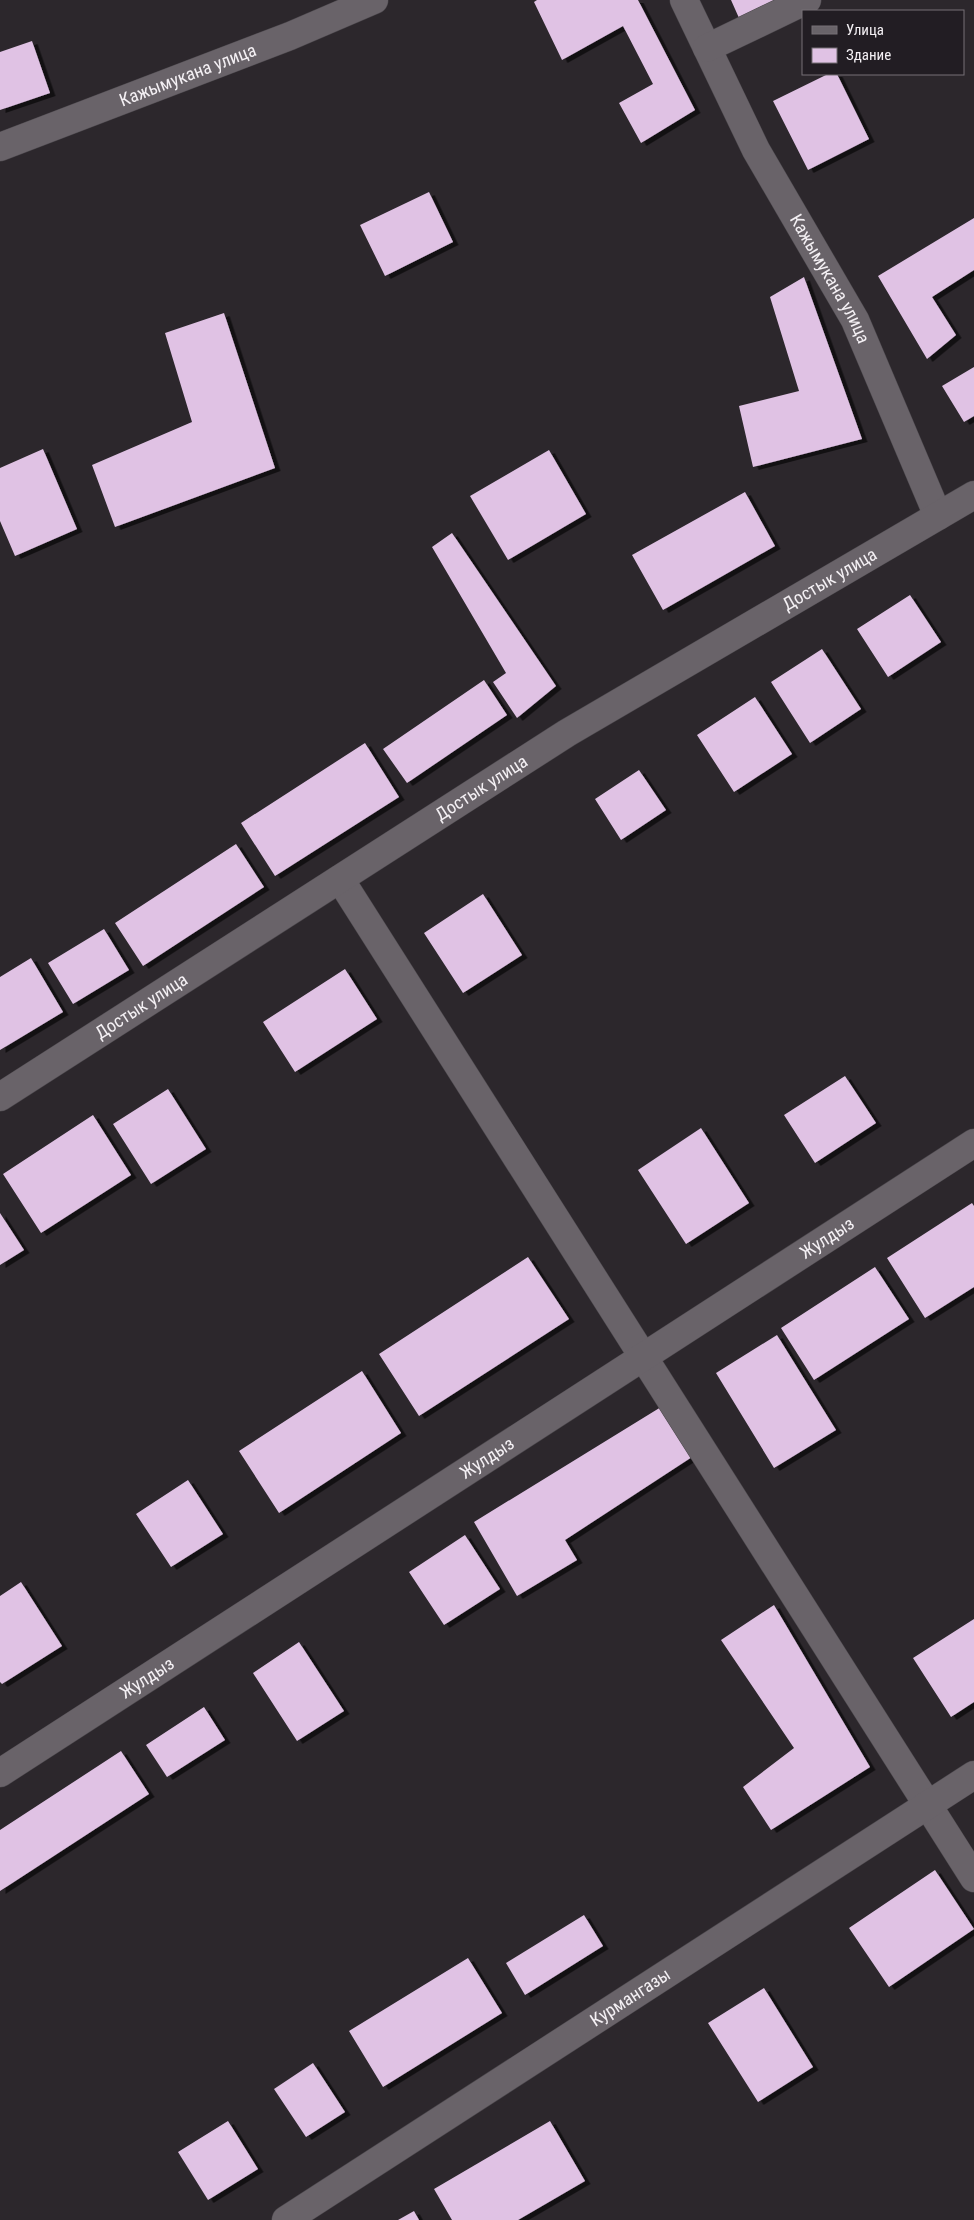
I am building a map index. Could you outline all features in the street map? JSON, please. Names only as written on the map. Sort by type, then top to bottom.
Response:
[{"type":"street","name":"Кажымукана улица","points":[[0,146],[290,36],[374,0]]},
{"type":"street","name":"Кажымукана улица","points":[[684,0],[756,150],[855,320],[938,516]]},
{"type":"street","points":[[707,48],[807,0]]},
{"type":"street","name":"Достык улица","points":[[0,1097],[567,733],[974,495]]},
{"type":"street","points":[[340,879],[974,1878]]},
{"type":"street","name":"Жулдыз","points":[[0,1773],[974,1143]]},
{"type":"street","name":"Курмангазы","points":[[286,2220],[974,1775]]},
{"type":"building","points":[[537,0],[638,0],[695,110],[641,143],[619,103],[653,84],[623,26],[562,60],[534,2]]},
{"type":"building","points":[[731,0],[778,0],[739,18]]},
{"type":"building","points":[[32,41],[50,93],[0,110],[0,52]]},
{"type":"building","points":[[826,75],[837,75],[869,139],[808,170],[773,101]]},
{"type":"building","points":[[429,192],[453,242],[385,276],[360,225]]},
{"type":"building","points":[[974,218],[974,270],[932,297],[956,335],[927,359],[878,276]]},
{"type":"building","points":[[804,277],[862,439],[753,467],[739,406],[799,391],[770,297]]},
{"type":"building","points":[[224,313],[275,468],[115,527],[92,465],[192,422],[165,333]]},
{"type":"building","points":[[974,367],[974,416],[964,422],[942,386]]},
{"type":"building","points":[[43,449],[77,529],[15,556],[0,521],[0,468]]},
{"type":"building","points":[[549,450],[586,514],[508,560],[470,496]]},
{"type":"building","points":[[745,492],[775,546],[663,610],[632,555]]},
{"type":"building","points":[[452,533],[556,686],[517,718],[493,682],[506,673],[432,547]]},
{"type":"building","points":[[910,595],[941,642],[888,677],[857,629]]},
{"type":"building","points":[[822,649],[861,709],[810,743],[771,682]]},
{"type":"building","points":[[484,680],[507,715],[407,783],[383,749]]},
{"type":"building","points":[[755,697],[792,754],[734,792],[697,735]]},
{"type":"building","points":[[365,743],[399,797],[275,876],[241,823]]},
{"type":"building","points":[[639,770],[666,810],[621,840],[595,799]]},
{"type":"building","points":[[236,844],[264,887],[143,966],[115,923]]},
{"type":"building","points":[[483,894],[522,955],[463,993],[424,933]]},
{"type":"building","points":[[104,929],[129,970],[73,1004],[48,963]]},
{"type":"building","points":[[31,958],[63,1012],[0,1050],[0,977]]},
{"type":"building","points":[[345,969],[377,1019],[295,1072],[263,1022]]},
{"type":"building","points":[[845,1076],[876,1123],[815,1163],[784,1115]]},
{"type":"building","points":[[168,1089],[206,1149],[151,1184],[113,1124]]},
{"type":"building","points":[[93,1115],[131,1175],[41,1233],[3,1174]]},
{"type":"building","points":[[701,1128],[749,1203],[686,1244],[638,1170]]},
{"type":"building","points":[[972,1203],[974,1206],[974,1287],[925,1318],[887,1258]]},
{"type":"building","points":[[0,1213],[24,1250],[0,1265]]},
{"type":"building","points":[[528,1257],[569,1319],[419,1416],[379,1354]]},
{"type":"building","points":[[875,1267],[909,1319],[814,1380],[781,1328]]},
{"type":"building","points":[[777,1335],[836,1430],[774,1468],[716,1373]]},
{"type":"building","points":[[362,1371],[401,1433],[279,1513],[239,1451]]},
{"type":"building","points":[[661,1407],[692,1457],[565,1540],[577,1560],[517,1596],[474,1522]]},
{"type":"building","points":[[188,1480],[223,1534],[171,1567],[136,1514]]},
{"type":"building","points":[[465,1535],[500,1589],[444,1625],[409,1572]]},
{"type":"building","points":[[21,1582],[62,1646],[2,1684],[0,1682],[0,1596]]},
{"type":"building","points":[[774,1605],[870,1767],[771,1830],[743,1787],[794,1748],[721,1640]]},
{"type":"building","points":[[974,1619],[974,1702],[951,1717],[913,1658]]},
{"type":"building","points":[[299,1642],[344,1711],[297,1741],[253,1673]]},
{"type":"building","points":[[204,1707],[225,1740],[167,1777],[146,1745]]},
{"type":"building","points":[[121,1751],[149,1794],[0,1891],[0,1830]]},
{"type":"building","points":[[935,1870],[974,1929],[889,1987],[849,1928]]},
{"type":"building","points":[[584,1915],[603,1946],[525,1995],[506,1963]]},
{"type":"building","points":[[468,1958],[502,2013],[383,2087],[349,2031]]},
{"type":"building","points":[[764,1988],[813,2067],[758,2102],[708,2023]]},
{"type":"building","points":[[313,2063],[345,2112],[306,2137],[274,2089]]},
{"type":"building","points":[[228,2121],[258,2169],[208,2200],[178,2152]]},
{"type":"building","points":[[550,2121],[585,2181],[518,2220],[452,2220],[434,2189]]},
{"type":"building","points":[[414,2211],[419,2220],[398,2220]]}]
